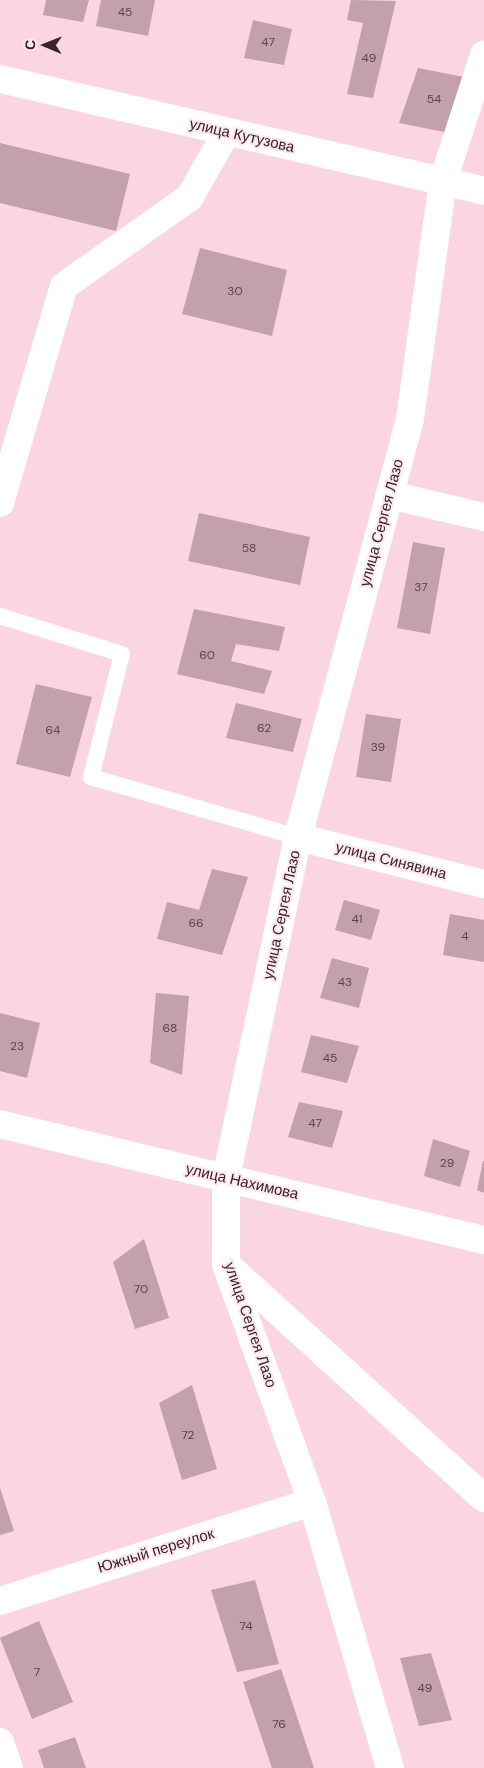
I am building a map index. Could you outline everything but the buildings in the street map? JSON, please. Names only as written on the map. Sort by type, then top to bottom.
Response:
[{"type":"street","name":"улица Сергея Лазо","points":[[390,1768],[312,1502],[226,1264],[226,1178],[298,837],[410,419],[443,181],[484,55]]},
{"type":"street","name":"улица Кутузова","points":[[0,79],[226,133],[484,191]]},
{"type":"street","points":[[0,503],[64,286],[190,197],[226,133]]},
{"type":"street","points":[[390,495],[484,517]]},
{"type":"street","name":"улица Синявина","points":[[298,837],[484,884]]},
{"type":"street","name":"улица Нахимова","points":[[0,1124],[484,1240]]},
{"type":"street","points":[[226,1264],[484,1498]]},
{"type":"street","name":"Южный переулок","points":[[0,1600],[312,1502]]},
{"type":"street","points":[[0,1742],[9,1768]]},
{"type":"lane","points":[[0,616],[122,654],[91,777],[298,837]]}]
